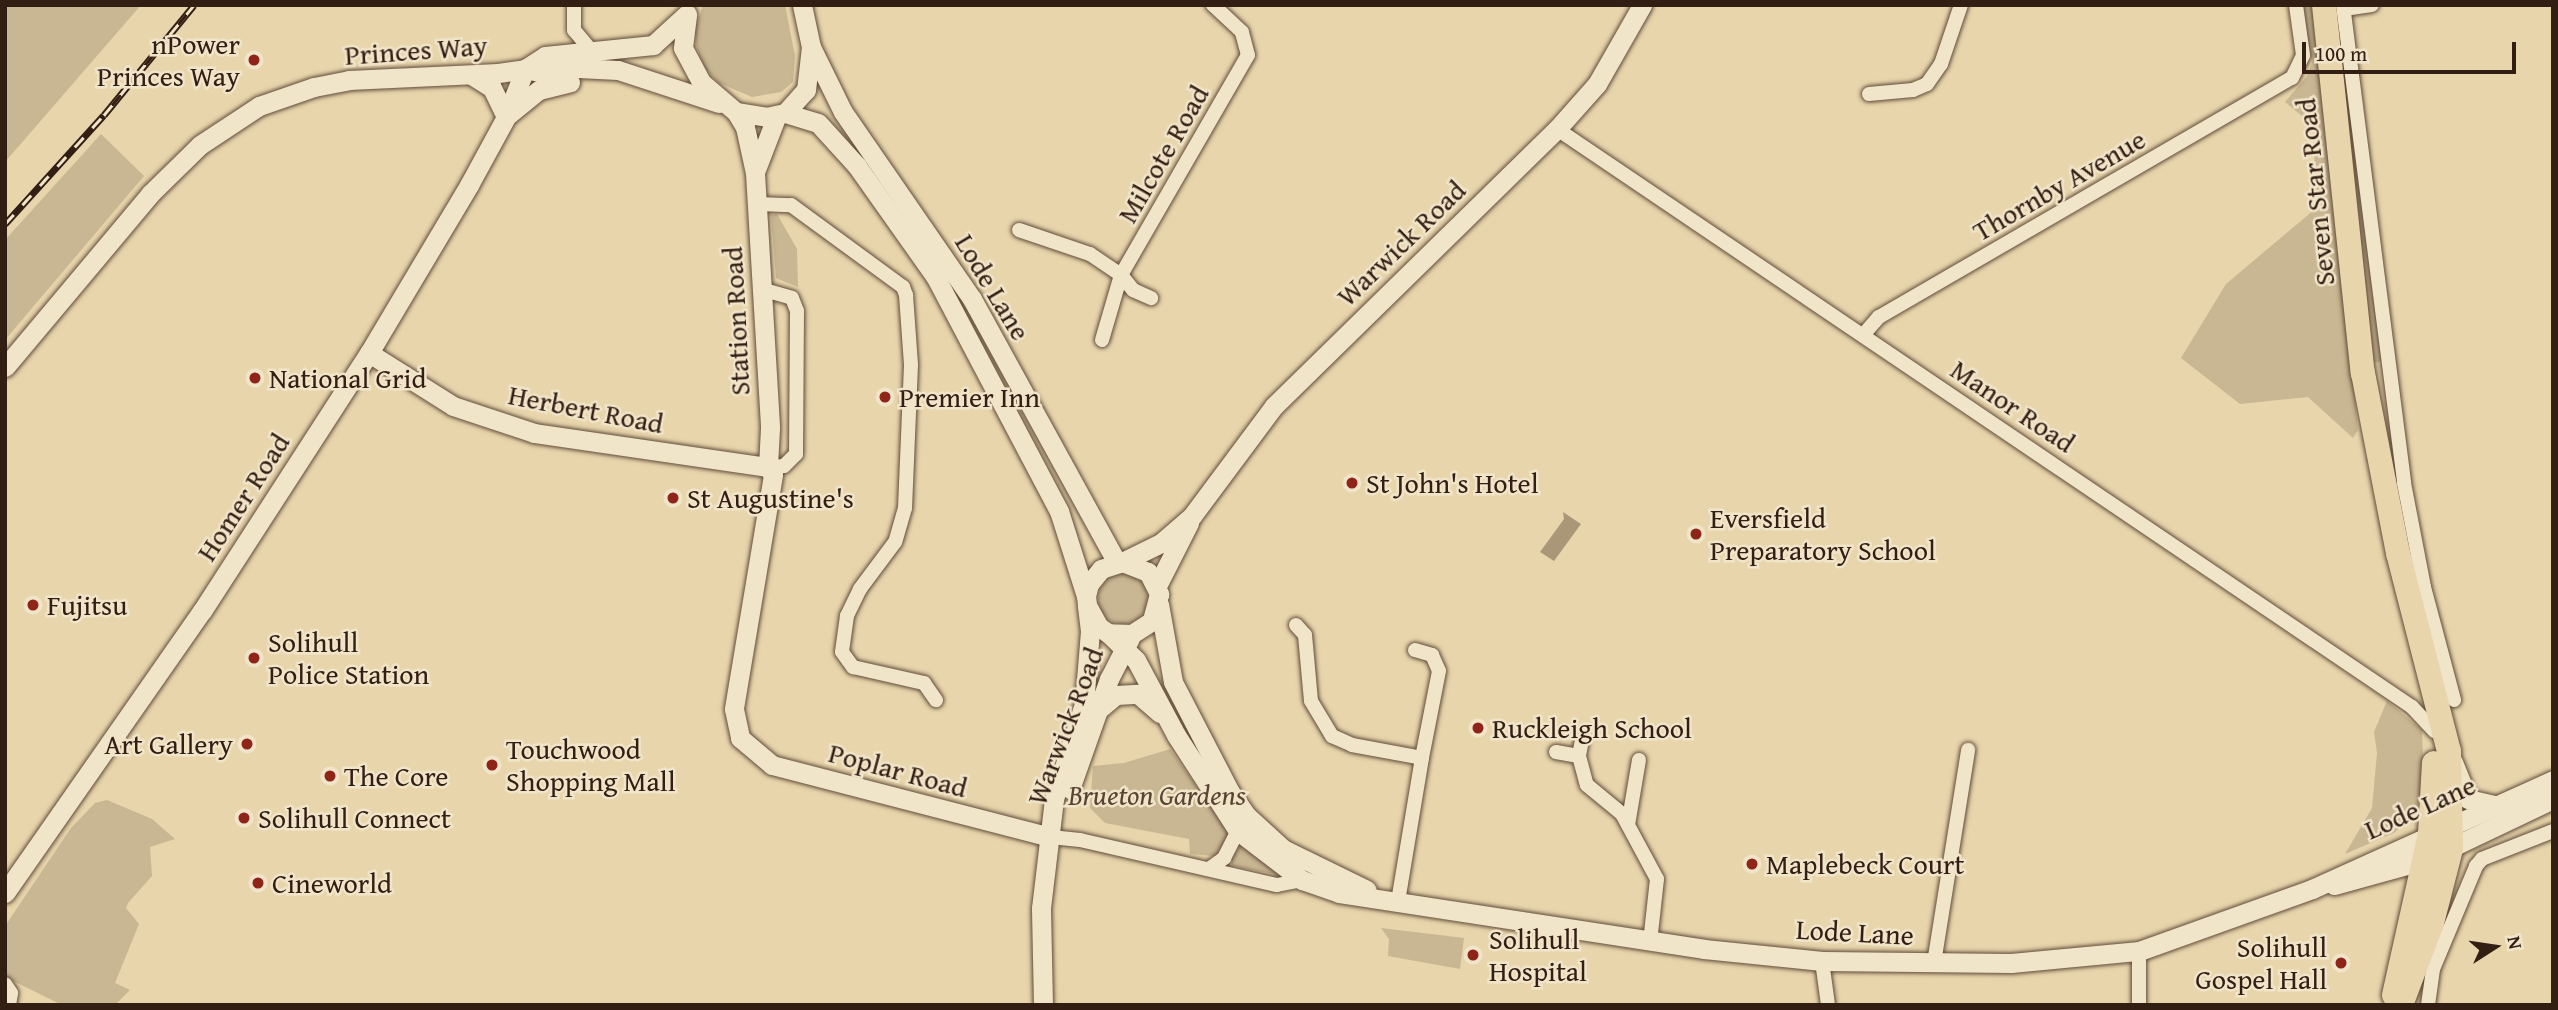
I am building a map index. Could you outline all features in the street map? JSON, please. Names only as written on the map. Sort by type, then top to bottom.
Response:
[{"type":"highway","name":"Seven Star Road","points":[[2337,6],[2363,373],[2395,540],[2442,741],[2452,823],[2451,849],[2432,923],[2398,1005]]},
{"type":"highway","name":"Seven Star Road","points":[[2398,1005],[2393,987],[2425,860],[2442,741]]},
{"type":"main road","points":[[802,5],[811,47]]},
{"type":"main road","name":"Warwick Road","points":[[1119,562],[1161,543],[1192,516],[1274,406],[1557,129],[1597,83],[1642,5]]},
{"type":"main road","name":"Princes Way","points":[[525,69],[545,56],[590,49],[653,45],[688,10]]},
{"type":"main road","points":[[688,10],[683,35],[687,57],[702,83],[729,108]]},
{"type":"main road","name":"Station Road","points":[[755,173],[781,114],[806,90],[811,47]]},
{"type":"main road","name":"Lode Lane","points":[[811,47],[843,112],[972,299],[1119,562]]},
{"type":"main road","name":"Princes Way","points":[[6,366],[83,270],[161,184],[200,145],[259,106],[314,87],[382,76],[473,76],[525,69],[549,74],[578,68],[618,70],[729,108]]},
{"type":"main road","name":"Homer Road","points":[[5,893],[202,611],[369,353],[506,117],[525,69]]},
{"type":"main road","points":[[473,76],[492,88],[506,117],[526,97],[561,83],[656,82]]},
{"type":"main road","name":"Station Road","points":[[729,108],[745,127],[755,173],[770,428],[768,467],[762,475],[759,504],[764,516],[748,642],[734,709],[740,738]]},
{"type":"main road","name":"Lode Lane","points":[[729,108],[781,114],[818,123],[857,166],[935,276],[1059,511],[1086,601]]},
{"type":"main road","name":"Herbert Road","points":[[369,353],[453,405],[534,433],[768,467]]},
{"type":"main road","name":"Warwick Road","points":[[1158,594],[1192,516]]},
{"type":"main road","points":[[1119,562],[1140,566],[1158,594],[1152,621],[1129,640],[1099,627],[1086,601],[1093,577],[1119,562]]},
{"type":"main road","name":"Lode Lane","points":[[1158,594],[1173,682],[1211,761],[1247,816],[1292,854],[1393,900]]},
{"type":"main road","name":"Warwick Road","points":[[1043,1005],[1040,983],[1041,908],[1054,799],[1084,704],[1090,631],[1086,601]]},
{"type":"main road","name":"Lode Lane","points":[[1129,640],[1172,725],[1238,831],[1302,880],[1339,893],[1650,942],[1822,961],[2040,963],[2139,951],[2312,889],[2553,779]]},
{"type":"main road","name":"Warwick Road","points":[[1051,837],[1097,711],[1129,640]]},
{"type":"main road","points":[[1097,711],[1116,695],[1138,694],[1172,725]]},
{"type":"main road","name":"Poplar Road","points":[[740,738],[772,765],[1051,837]]},
{"type":"main road","points":[[2442,741],[2468,799],[2476,804],[2494,805]]},
{"type":"main road","name":"Lode Lane","points":[[2312,889],[2387,872],[2425,860],[2553,799]]},
{"type":"main road","points":[[2387,872],[2403,877],[2416,900]]},
{"type":"main road","name":"Warwick Road","points":[[1035,1005],[1040,983]]},
{"type":"street","points":[[574,5],[574,30],[590,49]]},
{"type":"street","name":"Milcote Road","points":[[1102,340],[1121,275],[1248,55],[1242,32],[1213,5]]},
{"type":"street","points":[[1869,94],[1913,90],[1927,84],[1941,64],[1961,5]]},
{"type":"street","name":"Seven Star Road","points":[[2282,85],[2298,71],[2303,55],[2296,5]]},
{"type":"street","points":[[2337,6],[2372,5]]},
{"type":"street","name":"Seven Star Road","points":[[2337,6],[2388,369],[2421,574],[2433,702]]},
{"type":"street","name":"Thornby Avenue","points":[[1864,334],[1879,317],[2282,85]]},
{"type":"street","name":"Manor Road","points":[[1557,129],[1864,334],[2433,702]]},
{"type":"street","points":[[758,204],[791,205],[903,287],[906,295],[911,365],[905,508],[895,542],[860,589],[847,615],[842,652],[853,667],[923,683],[936,700]]},
{"type":"street","points":[[1019,230],[1090,254],[1121,275],[1133,290],[1151,298]]},
{"type":"street","points":[[761,289],[792,298],[797,311],[796,454],[784,466],[768,467]]},
{"type":"street","points":[[2363,373],[2388,369]]},
{"type":"street","points":[[1296,625],[1305,635],[1311,701],[1332,736],[1352,745],[1422,758]]},
{"type":"street","points":[[1393,900],[1439,671],[1432,655],[1415,650]]},
{"type":"street","points":[[1583,740],[1579,756],[1587,785],[1628,825],[1657,879],[1650,942]]},
{"type":"street","points":[[1934,963],[1968,750]]},
{"type":"street","points":[[1556,752],[1579,756]]},
{"type":"street","points":[[1628,825],[1639,760]]},
{"type":"street","points":[[1209,869],[1224,858],[1238,831]]},
{"type":"street","points":[[2428,1005],[2433,969],[2476,866],[2482,859],[2553,831]]},
{"type":"street","name":"Warwick Road","points":[[1051,837],[1277,885],[1302,880]]},
{"type":"street","points":[[2139,951],[2139,1005]]},
{"type":"street","points":[[1822,961],[1828,1005]]},
{"type":"street","points":[[5,984],[11,993],[9,1005]]},
{"type":"green space","points":[[5,5],[141,5],[5,162]]},
{"type":"green space","points":[[703,5],[785,5],[795,56],[793,82],[781,92],[752,97],[719,83],[706,70],[697,49],[695,31]]},
{"type":"green space","points":[[2300,5],[2316,5],[2358,430],[2353,438],[2308,397],[2240,404],[2181,358],[2226,284],[2315,209],[2314,126],[2285,102],[2307,76],[2312,63]]},
{"type":"green space","points":[[2331,5],[2338,5],[2383,361],[2371,363]]},
{"type":"green space","points":[[101,134],[144,176],[5,340],[5,240]]},
{"type":"green space","points":[[777,214],[797,249],[798,287],[776,278],[771,215]]},
{"type":"green space","points":[[1123,574],[1141,581],[1148,599],[1141,617],[1123,624],[1105,617],[1098,599],[1105,581]]},
{"type":"green space","points":[[2387,701],[2422,730],[2424,790],[2411,818],[2394,833],[2345,854],[2372,808],[2377,753],[2374,732]]},
{"type":"green space","name":"Brueton Gardens","points":[[1170,749],[1227,829],[1228,840],[1215,856],[1190,854],[1189,839],[1105,823],[1090,808],[1093,766],[1124,763]]},
{"type":"green space","points":[[107,800],[152,819],[175,839],[150,847],[152,876],[126,908],[139,924],[115,983],[130,990],[115,1005],[62,1005],[5,977],[5,926],[71,828],[95,803]]},
{"type":"green space","points":[[1243,842],[1286,876],[1232,866],[1232,857]]},
{"type":"green space","points":[[1381,928],[1464,938],[1460,969],[1388,956],[1389,939]]},
{"type":"shaded area","points":[[1563,512],[1581,524],[1554,561],[1540,552],[1564,519]]},
{"type":"railway","points":[[5,224],[104,115],[194,5]]},
{"type":"place","name":"nPower Princes Way","points":[[254,60]]},
{"type":"place","name":"National Grid","points":[[255,378]]},
{"type":"place","name":"Premier Inn","points":[[885,397]]},
{"type":"place","name":"St John's Hotel","points":[[1352,483]]},
{"type":"place","name":"St Augustine's","points":[[673,498]]},
{"type":"place","name":"Eversfield Preparatory School","points":[[1696,534]]},
{"type":"place","name":"Fujitsu","points":[[33,605]]},
{"type":"place","name":"Solihull Police Station","points":[[254,658]]},
{"type":"place","name":"Ruckleigh School","points":[[1478,728]]},
{"type":"place","name":"Art Gallery","points":[[247,744]]},
{"type":"place","name":"Touchwood Shopping Mall","points":[[492,765]]},
{"type":"place","name":"The Core","points":[[330,776]]},
{"type":"place","name":"Solihull Connect","points":[[244,818]]},
{"type":"place","name":"Maplebeck Court","points":[[1752,864]]},
{"type":"place","name":"Cineworld","points":[[258,883]]},
{"type":"place","name":"Solihull Hospital","points":[[1473,955]]},
{"type":"place","name":"Solihull Gospel Hall","points":[[2341,963]]}]
